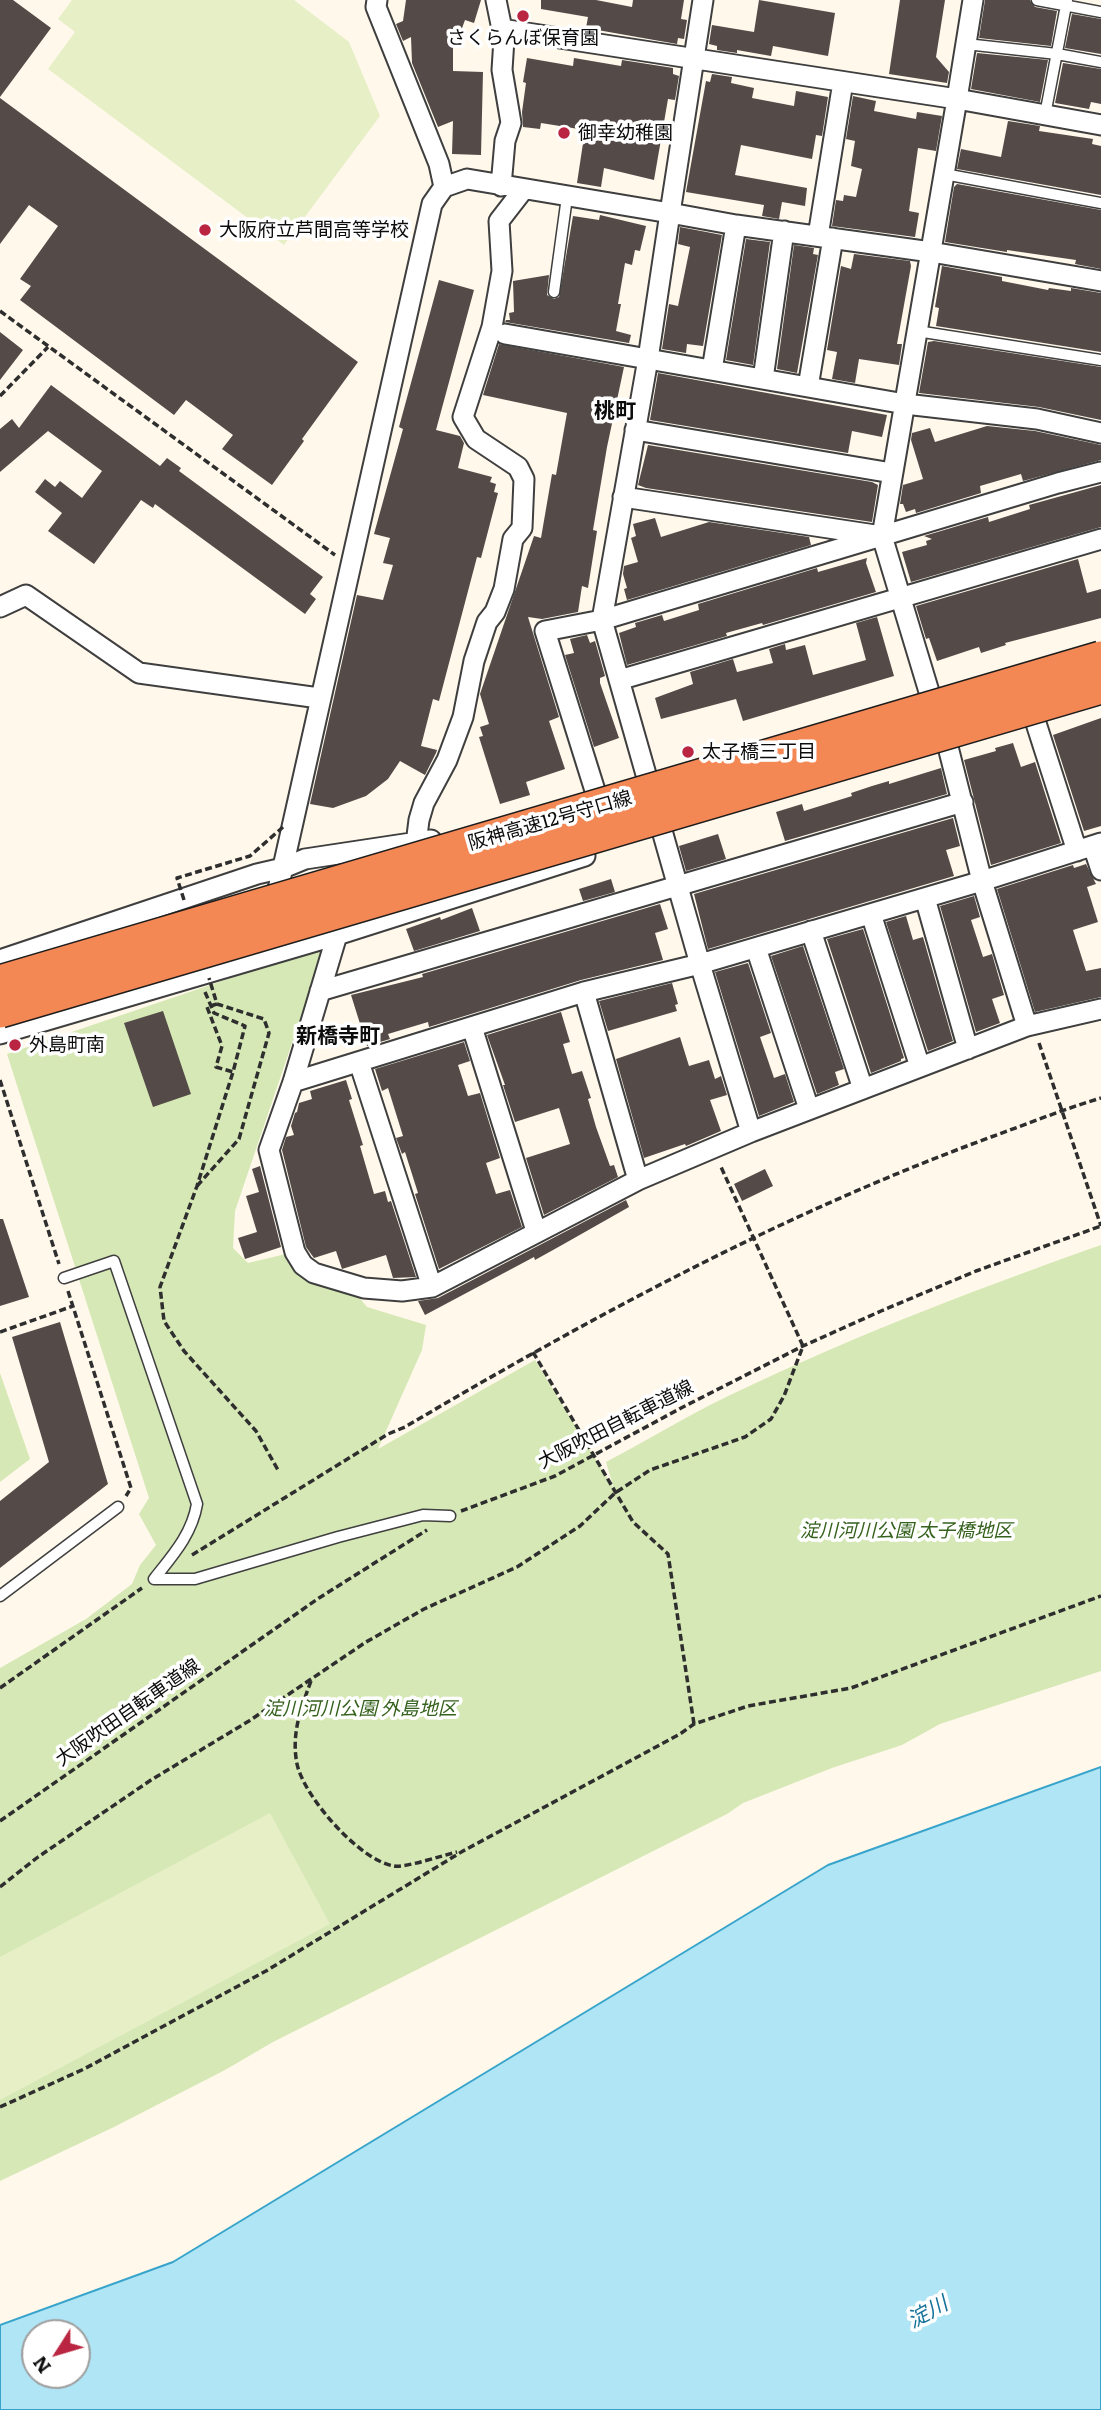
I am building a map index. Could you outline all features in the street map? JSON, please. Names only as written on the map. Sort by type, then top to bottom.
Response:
[{"type":"highway","name":"阪神高速12号守口線","points":[[0,983],[1101,659]]},
{"type":"highway","name":"阪神高速12号守口線","points":[[0,1010],[1101,686]]},
{"type":"street","points":[[377,0],[376,7],[439,163],[444,187]]},
{"type":"street","points":[[496,0],[504,39],[502,70],[511,122],[505,141],[500,186]]},
{"type":"street","points":[[703,0],[648,359],[602,620],[677,886],[751,1132]]},
{"type":"street","points":[[973,0],[882,536],[930,695],[941,745],[963,802],[982,881],[1032,1030]]},
{"type":"street","points":[[501,29],[957,99],[1101,125]]},
{"type":"street","points":[[808,387],[843,82]]},
{"type":"street","points":[[262,956],[432,204],[444,187],[467,179],[736,225],[931,252],[1101,281]]},
{"type":"street","points":[[416,844],[424,803],[447,760],[463,717],[474,662],[487,622],[495,612],[504,589],[513,539],[522,528],[522,472],[476,439],[463,417],[492,327],[502,271],[499,221],[523,190]]},
{"type":"street","points":[[712,370],[736,225]]},
{"type":"street","points":[[762,379],[784,231]]},
{"type":"street","points":[[505,334],[905,404],[1037,419],[1101,433]]},
{"type":"street","points":[[635,430],[892,473]]},
{"type":"street","points":[[597,797],[545,631],[602,620],[1101,472]]},
{"type":"street","points":[[623,497],[882,536]]},
{"type":"street","points":[[619,680],[1101,539]]},
{"type":"street","points":[[0,607],[26,595],[139,673],[319,698]]},
{"type":"street","points":[[0,960],[305,859],[416,844],[505,825],[930,695],[1101,646]]},
{"type":"street","points":[[0,1034],[201,970],[337,935],[662,831],[1101,698]]},
{"type":"street","points":[[1034,717],[1101,870]]},
{"type":"street","points":[[320,991],[963,802]]},
{"type":"street","points":[[293,1082],[583,992],[756,948],[1090,847]]},
{"type":"street","points":[[925,898],[968,1049]]},
{"type":"street","points":[[871,914],[920,1067]]},
{"type":"street","points":[[811,931],[863,1089]]},
{"type":"street","points":[[337,935],[293,1082],[269,1150],[295,1252],[303,1265],[314,1273],[364,1289],[402,1291],[432,1287],[638,1180],[751,1132],[968,1049],[1101,1009]]},
{"type":"street","points":[[756,948],[809,1110]]},
{"type":"street","points":[[583,992],[638,1180]]},
{"type":"street","points":[[472,1027],[536,1231]]},
{"type":"street","points":[[359,1062],[432,1287]]},
{"type":"lane","points":[[1037,0],[1066,3],[1101,12]]},
{"type":"lane","points":[[1045,115],[1066,3]]},
{"type":"lane","points":[[966,44],[1057,54],[1101,62]]},
{"type":"lane","points":[[944,174],[1101,203]]},
{"type":"lane","points":[[554,292],[567,197]]},
{"type":"lane","points":[[917,331],[1101,360]]},
{"type":"lane","points":[[64,1278],[114,1261],[198,1504],[194,1522],[183,1541],[154,1579]]},
{"type":"lane","points":[[0,1596],[118,1507]]},
{"type":"lane","points":[[154,1579],[195,1579],[423,1514],[450,1516]]},
{"type":"path","points":[[0,312],[351,567]]},
{"type":"path","points":[[0,396],[48,347]]},
{"type":"path","points":[[283,834],[284,819]]},
{"type":"path","points":[[185,903],[177,877],[250,856],[283,827]]},
{"type":"path","points":[[178,891],[191,887]]},
{"type":"path","points":[[201,970],[217,1004]]},
{"type":"path","points":[[201,970],[214,1013],[245,1026],[197,1186],[160,1287],[164,1321],[184,1351],[256,1431],[278,1470]]},
{"type":"path","points":[[197,1186],[239,1139],[269,1033],[264,1019],[217,1004],[207,1007],[221,1039],[222,1046],[216,1067],[233,1072]]},
{"type":"path","points":[[1032,1030],[1101,1226]]},
{"type":"path","points":[[0,1080],[131,1488],[118,1507]]},
{"type":"path","points":[[187,1558],[388,1434],[693,1266],[909,1168],[1101,1098]]},
{"type":"path","points":[[0,1887],[38,1857],[151,1780],[311,1681],[366,1642],[424,1609],[517,1567],[580,1526],[615,1493],[650,1470],[745,1437],[771,1419],[785,1396],[803,1346],[713,1148]]},
{"type":"path","name":"大阪吹田自転車道線","points":[[0,1821],[308,1606],[450,1516],[555,1476],[683,1406],[803,1346],[976,1271],[1101,1226]]},
{"type":"path","points":[[0,1332],[73,1306]]},
{"type":"path","points":[[533,1352],[633,1522],[668,1554],[694,1724]]},
{"type":"path","points":[[0,1688],[154,1579]]},
{"type":"path","points":[[0,2106],[84,2069],[266,1971],[463,1850],[694,1724],[748,1706],[851,1688],[1101,1597]]},
{"type":"path","points":[[311,1681],[296,1724],[298,1765],[310,1794],[338,1829],[362,1852],[395,1866],[463,1850]]},
{"type":"green space","points":[[72,0],[294,0],[349,42],[380,116],[284,245],[48,69],[75,32],[58,19]]},
{"type":"green space","name":"淀川河川公園 外島地区","points":[[325,946],[235,1211],[233,1248],[248,1263],[290,1253],[354,1291],[367,1307],[426,1325],[422,1350],[378,1449],[535,1360],[614,1489],[606,1462],[708,1406],[804,1361],[902,1320],[1101,1245],[1101,1671],[940,1724],[902,1745],[832,1768],[743,1803],[727,1814],[273,2042],[114,2127],[0,2181],[0,1668],[86,1619],[132,1584],[140,1565],[156,1545],[139,1514],[149,1498],[7,1054]]},
{"type":"green space","points":[[0,1373],[30,1459],[0,1482]]},
{"type":"green space","points":[[270,1813],[330,1924],[0,2100],[0,1957]]},
{"type":"water","name":"淀川","points":[[1101,1767],[1101,2410],[0,2410],[0,2325],[173,2262],[828,1865]]},
{"type":"building","points":[[0,0],[13,0],[51,28],[0,97]]},
{"type":"building","points":[[406,0],[481,0],[474,23],[465,20],[461,31],[453,28],[453,71],[483,72],[481,155],[452,154],[453,121],[438,127],[412,63],[411,37],[403,41],[396,24],[403,21]]},
{"type":"building","points":[[541,0],[596,0],[632,7],[633,0],[684,0],[681,19],[687,20],[684,39],[678,38],[677,44],[586,28],[588,17],[541,9]]},
{"type":"building","points":[[759,0],[835,13],[828,56],[773,46],[771,56],[737,50],[737,53],[717,50],[717,46],[709,44],[712,25],[754,32]]},
{"type":"building","points":[[900,0],[945,0],[936,57],[949,72],[947,83],[889,74]]},
{"type":"building","points":[[985,0],[1030,0],[1035,7],[1057,11],[1051,46],[979,38]]},
{"type":"building","points":[[1072,14],[1101,19],[1101,54],[1065,48]]},
{"type":"building","points":[[977,53],[1048,60],[1040,102],[971,89]]},
{"type":"building","points":[[527,58],[573,66],[574,58],[621,66],[622,60],[673,68],[673,74],[679,76],[675,100],[668,99],[654,180],[604,168],[601,187],[577,183],[585,130],[541,123],[540,129],[523,127],[526,83],[523,82]]},
{"type":"building","points":[[1063,63],[1101,69],[1101,104],[1091,102],[1089,109],[1055,103]]},
{"type":"building","points":[[712,74],[732,77],[731,83],[754,88],[752,98],[794,106],[796,91],[828,97],[822,136],[816,135],[812,159],[741,145],[735,175],[807,188],[805,206],[782,202],[779,219],[762,216],[764,205],[686,192],[706,81],[710,82]]},
{"type":"building","points":[[853,96],[876,101],[874,111],[916,119],[917,112],[942,116],[936,151],[918,148],[909,211],[919,213],[915,237],[832,226],[836,200],[843,201],[844,195],[856,197],[862,169],[851,166],[855,141],[846,139]]},
{"type":"building","points":[[0,98],[358,362],[272,485],[222,449],[233,435],[186,400],[174,415],[20,300],[31,286],[20,279],[58,226],[29,205],[0,244]]},
{"type":"building","points":[[1008,121],[1040,126],[1039,131],[1093,139],[1092,144],[1101,146],[1101,195],[957,169],[961,149],[1001,157]]},
{"type":"building","points":[[957,184],[1101,210],[1101,269],[1075,264],[1076,260],[945,242],[954,187]]},
{"type":"building","points":[[600,215],[646,226],[640,251],[635,250],[632,265],[625,263],[618,304],[621,304],[616,331],[631,335],[629,343],[505,322],[510,320],[509,313],[514,312],[513,281],[549,275],[547,295],[554,299],[559,297],[573,216],[599,220]]},
{"type":"building","points":[[680,227],[722,235],[703,346],[687,344],[686,353],[662,349],[669,304],[678,306],[690,247],[678,244]]},
{"type":"building","points":[[746,239],[770,242],[753,365],[726,360]]},
{"type":"building","points":[[794,245],[814,248],[813,254],[818,255],[797,373],[777,369]]},
{"type":"building","points":[[854,254],[910,261],[911,266],[897,344],[902,344],[899,365],[859,359],[855,383],[832,379],[837,352],[827,350],[841,266],[851,269]]},
{"type":"building","points":[[942,266],[1002,277],[1002,281],[1048,290],[1071,291],[1071,288],[1101,293],[1101,352],[936,326],[939,308],[935,307]]},
{"type":"building","points":[[439,280],[474,290],[436,430],[460,436],[464,443],[458,468],[492,477],[490,482],[496,484],[494,492],[498,493],[481,558],[477,557],[439,701],[433,699],[421,746],[437,750],[425,775],[400,761],[388,779],[366,796],[333,808],[310,804],[357,595],[383,600],[393,565],[383,563],[390,538],[374,534],[403,429],[399,427]]},
{"type":"building","points":[[0,332],[23,350],[0,380]]},
{"type":"building","points":[[928,342],[1101,367],[1101,420],[1039,407],[919,393]]},
{"type":"building","points":[[499,344],[624,367],[593,530],[597,531],[588,588],[582,586],[578,612],[542,619],[528,617],[559,717],[549,721],[565,769],[526,782],[530,795],[500,804],[479,737],[483,736],[480,727],[489,724],[480,694],[534,536],[541,538],[552,474],[556,475],[567,413],[483,395]]},
{"type":"building","points":[[658,373],[887,415],[882,437],[852,431],[848,453],[650,420]]},
{"type":"building","points":[[51,385],[160,466],[167,458],[181,468],[179,471],[323,577],[310,594],[316,599],[305,614],[155,504],[153,508],[141,500],[94,564],[48,531],[62,513],[35,492],[45,479],[55,487],[60,481],[82,498],[102,471],[48,431],[0,472],[0,429],[12,419],[19,428]]},
{"type":"building","points":[[987,426],[1035,431],[1101,445],[1101,460],[1023,481],[1021,474],[980,486],[981,493],[916,513],[915,509],[906,512],[903,504],[900,504],[903,485],[923,479],[911,440],[912,433],[930,428],[935,442]]},
{"type":"building","points":[[648,445],[872,482],[878,485],[872,522],[646,488],[638,485]]},
{"type":"building","points":[[1101,485],[1101,527],[911,582],[902,552],[927,545],[926,541],[932,539],[924,536],[988,517],[989,522],[1030,509],[1029,505]]},
{"type":"building","points":[[655,518],[661,537],[709,522],[809,537],[811,545],[627,600],[624,566],[638,562],[631,538],[636,536],[633,524]]},
{"type":"building","points":[[867,558],[866,563],[876,592],[726,633],[727,636],[627,665],[619,633],[636,627],[635,623],[662,615],[664,621],[699,610],[698,604],[817,568],[818,572]]},
{"type":"building","points":[[1078,559],[1087,593],[1101,589],[1101,618],[1005,643],[1006,645],[981,653],[979,647],[937,661],[929,638],[926,639],[916,606]]},
{"type":"building","points":[[877,617],[894,676],[743,721],[736,699],[661,719],[655,698],[693,684],[690,672],[733,659],[737,672],[773,663],[769,649],[785,644],[786,650],[805,645],[813,675],[866,660],[856,623]]},
{"type":"building","points":[[587,635],[590,643],[595,641],[605,676],[600,678],[600,683],[619,738],[594,747],[565,655],[574,653],[570,639]]},
{"type":"building","points":[[1101,718],[1101,826],[1084,831],[1053,735]]},
{"type":"building","points":[[1013,743],[1021,767],[1035,762],[1061,843],[991,865],[964,760]]},
{"type":"building","points":[[941,768],[947,794],[785,841],[776,812],[802,804],[804,811],[852,796],[851,793],[872,786],[889,781],[889,784]]},
{"type":"building","points":[[953,818],[960,846],[946,850],[954,876],[708,949],[694,894]]},
{"type":"building","points":[[718,834],[726,859],[686,871],[679,846]]},
{"type":"building","points":[[1086,864],[1096,884],[1087,887],[1098,922],[1073,930],[1086,971],[1101,968],[1101,997],[1035,1012],[997,889],[1073,865],[1074,868]]},
{"type":"building","points":[[611,879],[615,892],[583,901],[579,889]]},
{"type":"building","points":[[974,896],[980,917],[971,920],[983,957],[992,954],[1004,995],[992,999],[1000,1023],[976,1032],[940,906]]},
{"type":"building","points":[[660,904],[668,929],[655,933],[663,960],[581,980],[429,1027],[428,1022],[388,1034],[390,1039],[367,1046],[351,995],[423,977],[422,974]]},
{"type":"building","points":[[472,908],[480,931],[414,951],[406,929]]},
{"type":"building","points":[[906,916],[913,940],[923,937],[953,1041],[928,1051],[886,922]]},
{"type":"building","points":[[863,929],[904,1058],[871,1073],[827,939]]},
{"type":"building","points":[[803,946],[844,1069],[835,1072],[839,1085],[817,1094],[771,956]]},
{"type":"building","points":[[748,963],[771,1033],[760,1037],[774,1078],[785,1074],[794,1102],[759,1116],[715,972]]},
{"type":"building","points":[[672,983],[678,1004],[675,1005],[677,1011],[608,1031],[599,1001]]},
{"type":"building","points":[[163,1011],[191,1094],[153,1107],[124,1023]]},
{"type":"building","points":[[561,1012],[570,1042],[563,1044],[572,1074],[582,1071],[591,1098],[588,1099],[596,1127],[610,1166],[614,1165],[618,1177],[544,1215],[526,1158],[570,1144],[559,1108],[515,1122],[487,1035]]},
{"type":"building","points":[[680,1037],[689,1066],[709,1060],[715,1079],[721,1076],[727,1095],[710,1100],[721,1131],[686,1146],[685,1144],[644,1158],[616,1059]]},
{"type":"building","points":[[464,1042],[470,1061],[458,1065],[468,1096],[480,1093],[500,1158],[486,1163],[496,1194],[510,1190],[522,1227],[439,1269],[415,1194],[418,1193],[405,1152],[402,1154],[396,1138],[403,1136],[388,1088],[382,1091],[375,1069]]},
{"type":"building","points":[[346,1080],[352,1099],[349,1100],[363,1145],[360,1146],[374,1194],[385,1191],[388,1202],[391,1201],[416,1277],[393,1278],[386,1255],[342,1269],[336,1251],[314,1258],[306,1247],[282,1150],[286,1137],[294,1135],[291,1126],[299,1103],[312,1099],[310,1091]]},
{"type":"building","points":[[260,1166],[281,1247],[245,1259],[238,1238],[257,1232],[246,1196],[259,1192],[252,1169]]},
{"type":"building","points":[[765,1169],[773,1186],[742,1201],[734,1184]]},
{"type":"building","points":[[626,1200],[629,1207],[535,1260],[534,1257],[425,1315],[418,1301],[438,1298]]},
{"type":"building","points":[[0,1219],[3,1219],[29,1297],[0,1306]]},
{"type":"building","points":[[60,1322],[108,1484],[0,1568],[0,1501],[49,1462],[12,1337]]},
{"type":"place","name":"さくらんぼ保育園","points":[[523,16]]},
{"type":"place","name":"御幸幼稚園","points":[[564,133]]},
{"type":"place","name":"大阪府立芦間高等学校","points":[[205,230]]},
{"type":"place","name":"太子橋三丁目","points":[[688,752]]},
{"type":"place","name":"外島町南","points":[[15,1045]]},
{"type":"district","name":"桃町","points":[[615,412]]},
{"type":"district","name":"新橋寺町","points":[[338,1037]]},
{"type":"park label","name":"淀川河川公園 太子橋地区","points":[[906,1531]]}]
